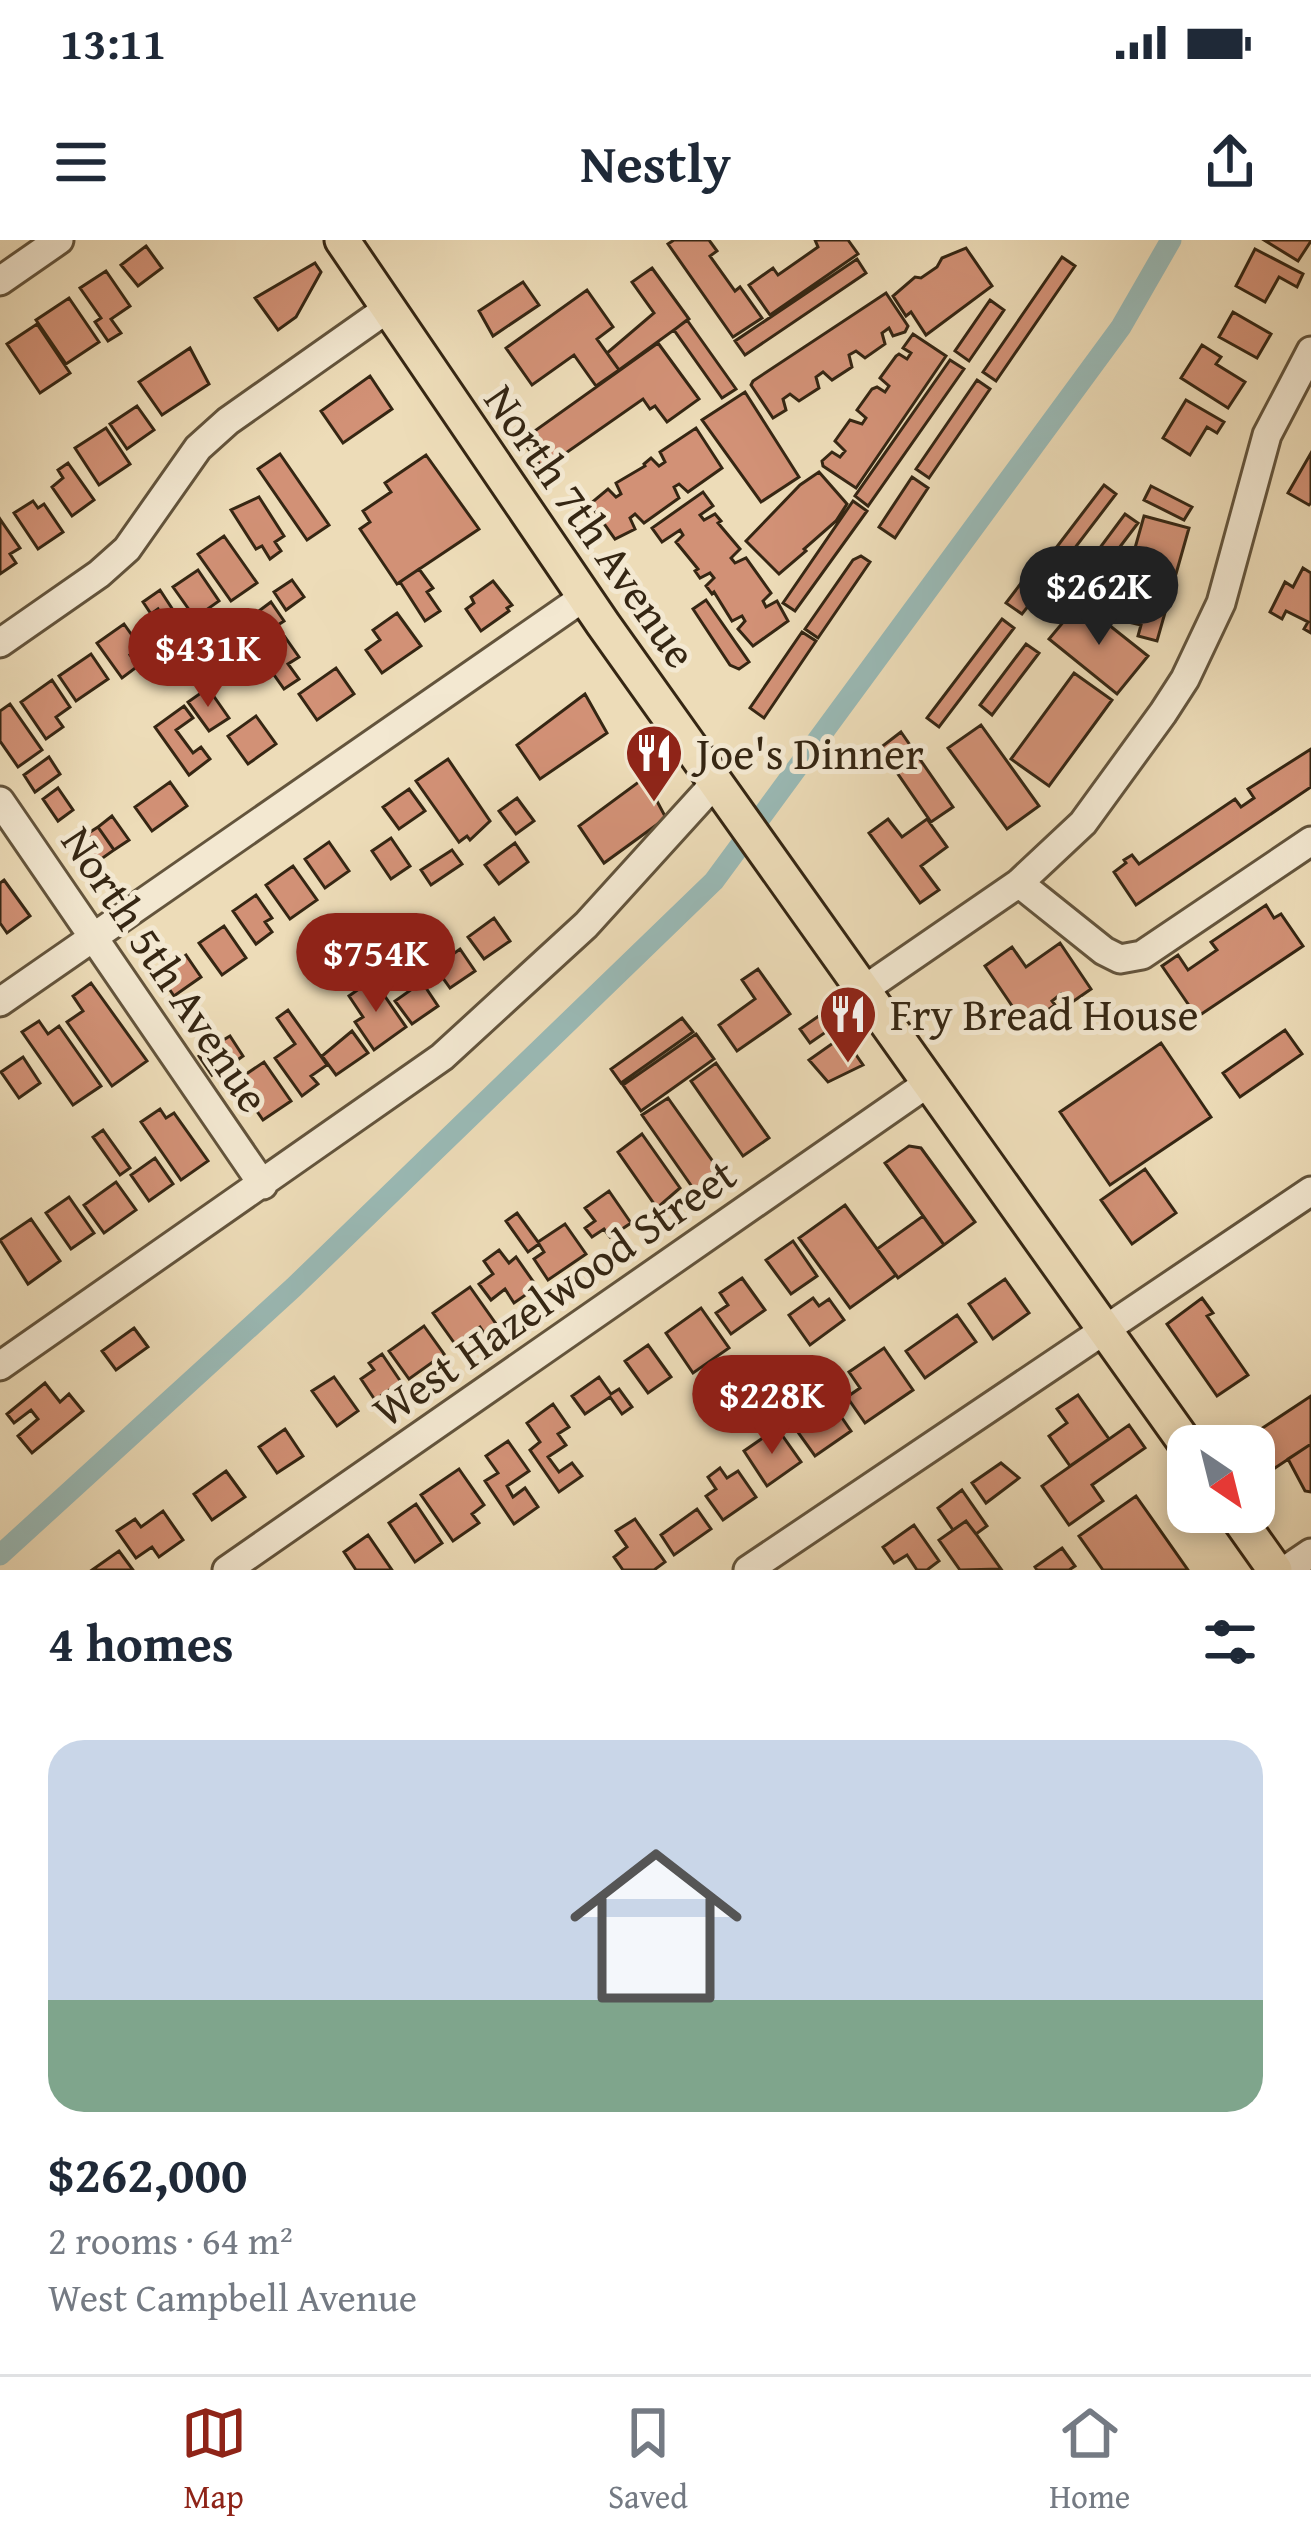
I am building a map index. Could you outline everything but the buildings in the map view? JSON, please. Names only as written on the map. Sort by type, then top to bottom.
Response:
[{"type":"main road","name":"North 7th Avenue","points":[[342,240],[584,597],[1173,1425]]},
{"type":"main road","points":[[1249,1533],[1275,1570]]},
{"type":"street","points":[[0,281],[58,240]]},
{"type":"street","points":[[0,644],[127,549],[198,448],[228,421],[387,309]]},
{"type":"street","points":[[862,991],[1019,883],[1083,823],[1185,679],[1221,603],[1267,435],[1304,382],[1311,351]]},
{"type":"street","points":[[0,1002],[584,597]]},
{"type":"street","points":[[0,1366],[442,1057],[725,796]]},
{"type":"street","name":"North 5th Avenue","points":[[0,801],[262,1185]]},
{"type":"street","points":[[1019,883],[1104,951],[1130,958],[1142,955],[1311,841]]},
{"type":"street","name":"West Hazelwood Street","points":[[227,1570],[928,1082]]},
{"type":"street","points":[[748,1570],[1311,1191]]},
{"type":"street","points":[[1286,1570],[1311,1553]]},
{"type":"waterway","points":[[0,1555],[294,1287],[714,881],[1121,327],[1171,240]]},
{"type":"place","name":"Joe's Dinner","points":[[654,804]]},
{"type":"place","name":"Fry Bread House","points":[[848,1065]]}]
